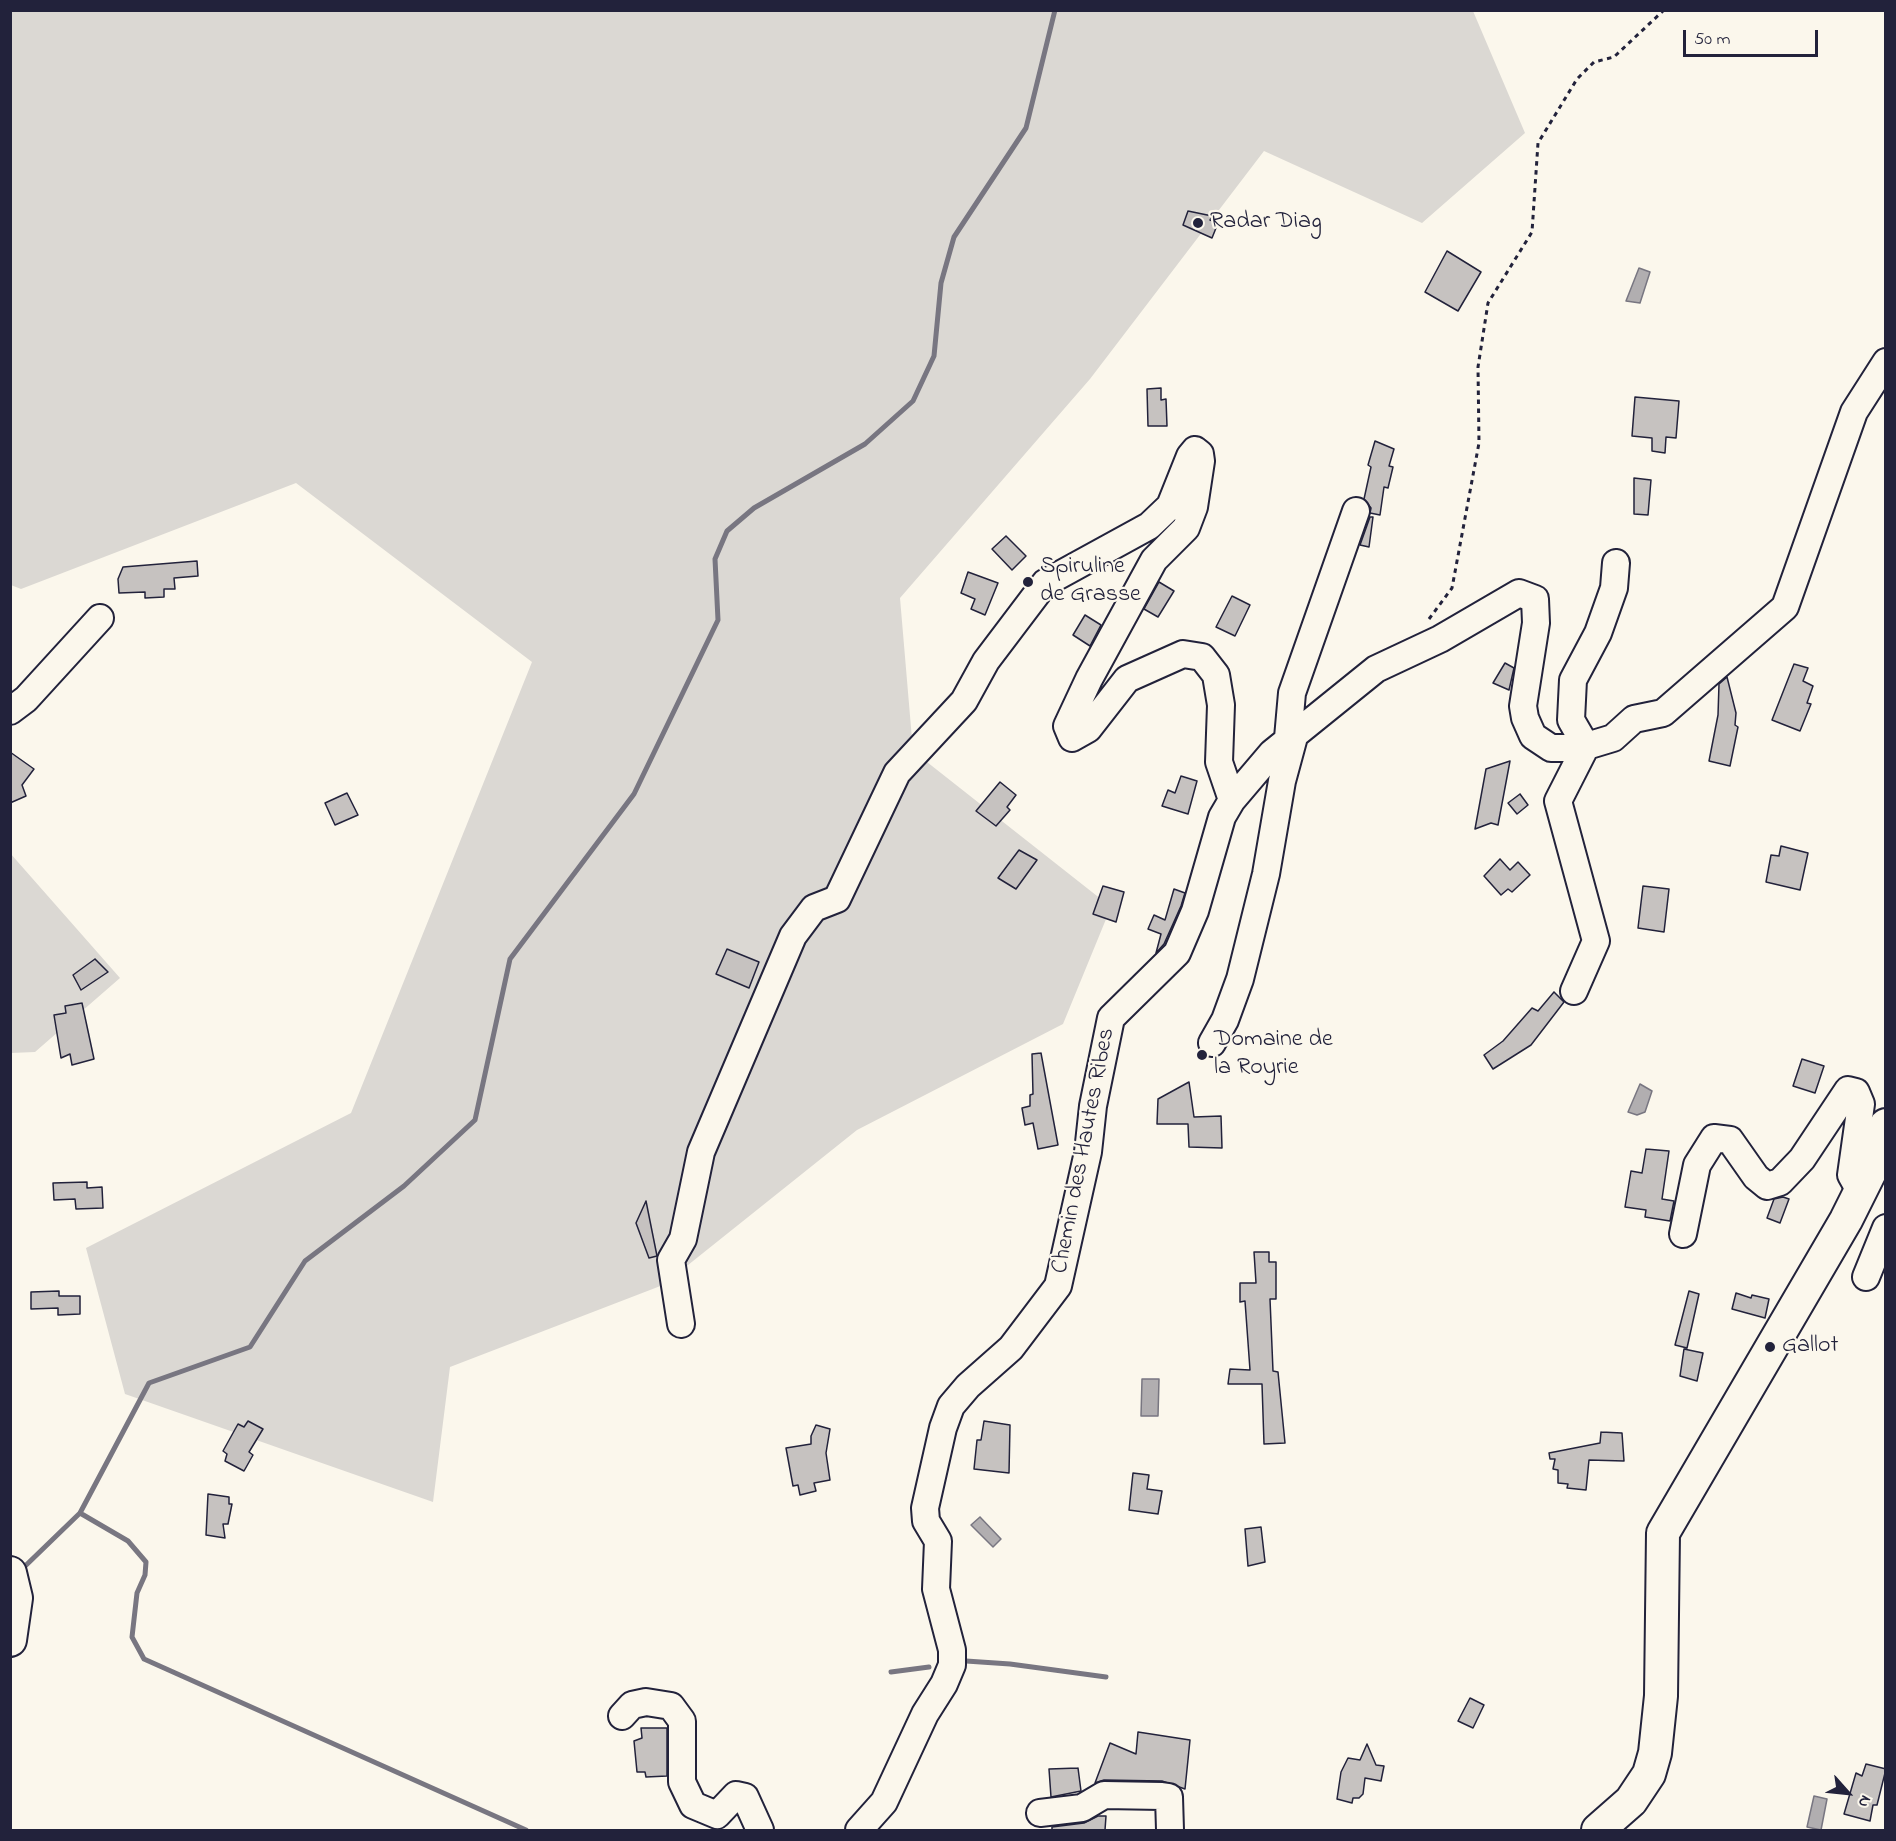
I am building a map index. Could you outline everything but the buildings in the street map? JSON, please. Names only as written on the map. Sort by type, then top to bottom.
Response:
[{"type":"main road","points":[[1598,1830],[1631,1801],[1650,1774],[1655,1753],[1661,1696],[1663,1533],[1860,1191],[1886,1125]]},
{"type":"main road","points":[[10,1573],[16,1598],[10,1640]]},
{"type":"street","name":"Chemin des Hautes Ribes","points":[[859,1830],[884,1802],[925,1714],[944,1684],[951,1665],[952,1650],[936,1589],[938,1541],[926,1521],[943,1428],[951,1406],[968,1386],[1011,1348],[1058,1286],[1088,1152],[1093,1106],[1111,1018],[1177,953],[1195,911],[1222,817],[1232,800],[1272,753],[1376,669],[1440,639],[1519,592],[1535,599],[1536,623],[1523,706],[1525,718],[1533,736],[1551,748],[1586,746],[1613,738],[1634,719],[1663,713],[1785,607],[1854,412],[1886,362]]},
{"type":"street","points":[[681,1324],[671,1260],[683,1239],[701,1152],[793,936],[814,908],[837,899],[897,773],[964,701],[986,662],[1045,583],[1149,526],[1170,506],[1195,450],[1200,454],[1201,461],[1194,507],[1186,528],[1154,560],[1089,679],[1067,726],[1072,738],[1088,729],[1127,679],[1183,654],[1202,657],[1216,675],[1221,705],[1219,762],[1232,800]]},
{"type":"street","points":[[1212,1043],[1225,1020],[1240,979],[1266,874],[1291,736],[1292,693],[1356,511]]},
{"type":"street","points":[[1574,991],[1596,941],[1558,801],[1586,746],[1571,720],[1573,680],[1598,633],[1614,588],[1616,563]]},
{"type":"street","points":[[10,711],[26,699],[100,618]]},
{"type":"street","points":[[1683,1234],[1697,1165],[1714,1138],[1730,1140],[1756,1177],[1767,1186],[1780,1182],[1802,1159],[1848,1090],[1856,1092],[1861,1104],[1851,1175],[1860,1191]]},
{"type":"street","points":[[1866,1277],[1886,1228]]},
{"type":"street","points":[[622,1716],[632,1705],[646,1702],[671,1706],[682,1721],[682,1782],[693,1805],[717,1815],[736,1795],[745,1797],[760,1830]]},
{"type":"street","points":[[1040,1814],[1082,1808],[1104,1796],[1162,1796],[1169,1797],[1170,1830]]},
{"type":"path","points":[[1426,623],[1452,588],[1479,443],[1478,367],[1488,303],[1532,232],[1538,143],[1577,79],[1594,62],[1614,57],[1664,10]]},
{"type":"shaded area","points":[[11,11],[1473,11],[1525,133],[1422,223],[1264,151],[1090,379],[900,598],[913,751],[1111,907],[1063,1024],[857,1130],[663,1285],[450,1367],[433,1502],[125,1394],[86,1248],[351,1113],[532,662],[296,483],[21,589],[11,585]]},
{"type":"shaded area","points":[[1639,268],[1650,272],[1640,303],[1626,301]]},
{"type":"shaded area","points":[[10,853],[120,978],[35,1052],[11,1053]]},
{"type":"shaded area","points":[[1640,1084],[1652,1091],[1645,1112],[1637,1115],[1628,1112]]},
{"type":"shaded area","points":[[1142,1379],[1159,1379],[1158,1416],[1141,1416]]},
{"type":"shaded area","points":[[980,1517],[1001,1539],[993,1547],[971,1525]]},
{"type":"shaded area","points":[[1814,1796],[1827,1799],[1821,1830],[1807,1827]]},
{"type":"waterway","points":[[20,1571],[80,1513],[149,1383],[250,1347],[305,1261],[404,1186],[475,1120],[510,959],[634,794],[718,620],[715,559],[727,531],[754,508],[865,444],[913,401],[934,356],[941,283],[954,237],[1026,128],[1055,10]]},
{"type":"waterway","points":[[80,1513],[128,1541],[146,1562],[145,1575],[137,1593],[132,1637],[144,1659],[526,1830]]},
{"type":"waterway","points":[[966,1661],[1010,1664],[1106,1677]]},
{"type":"waterway","points":[[891,1672],[929,1667]]},
{"type":"place","name":"Radar Diag","points":[[1198,223]]},
{"type":"place","name":"Spiruline de Grasse","points":[[1028,582]]},
{"type":"place","name":"Domaine de la Royrie","points":[[1202,1055]]},
{"type":"place","name":"Gallot","points":[[1770,1347]]}]
